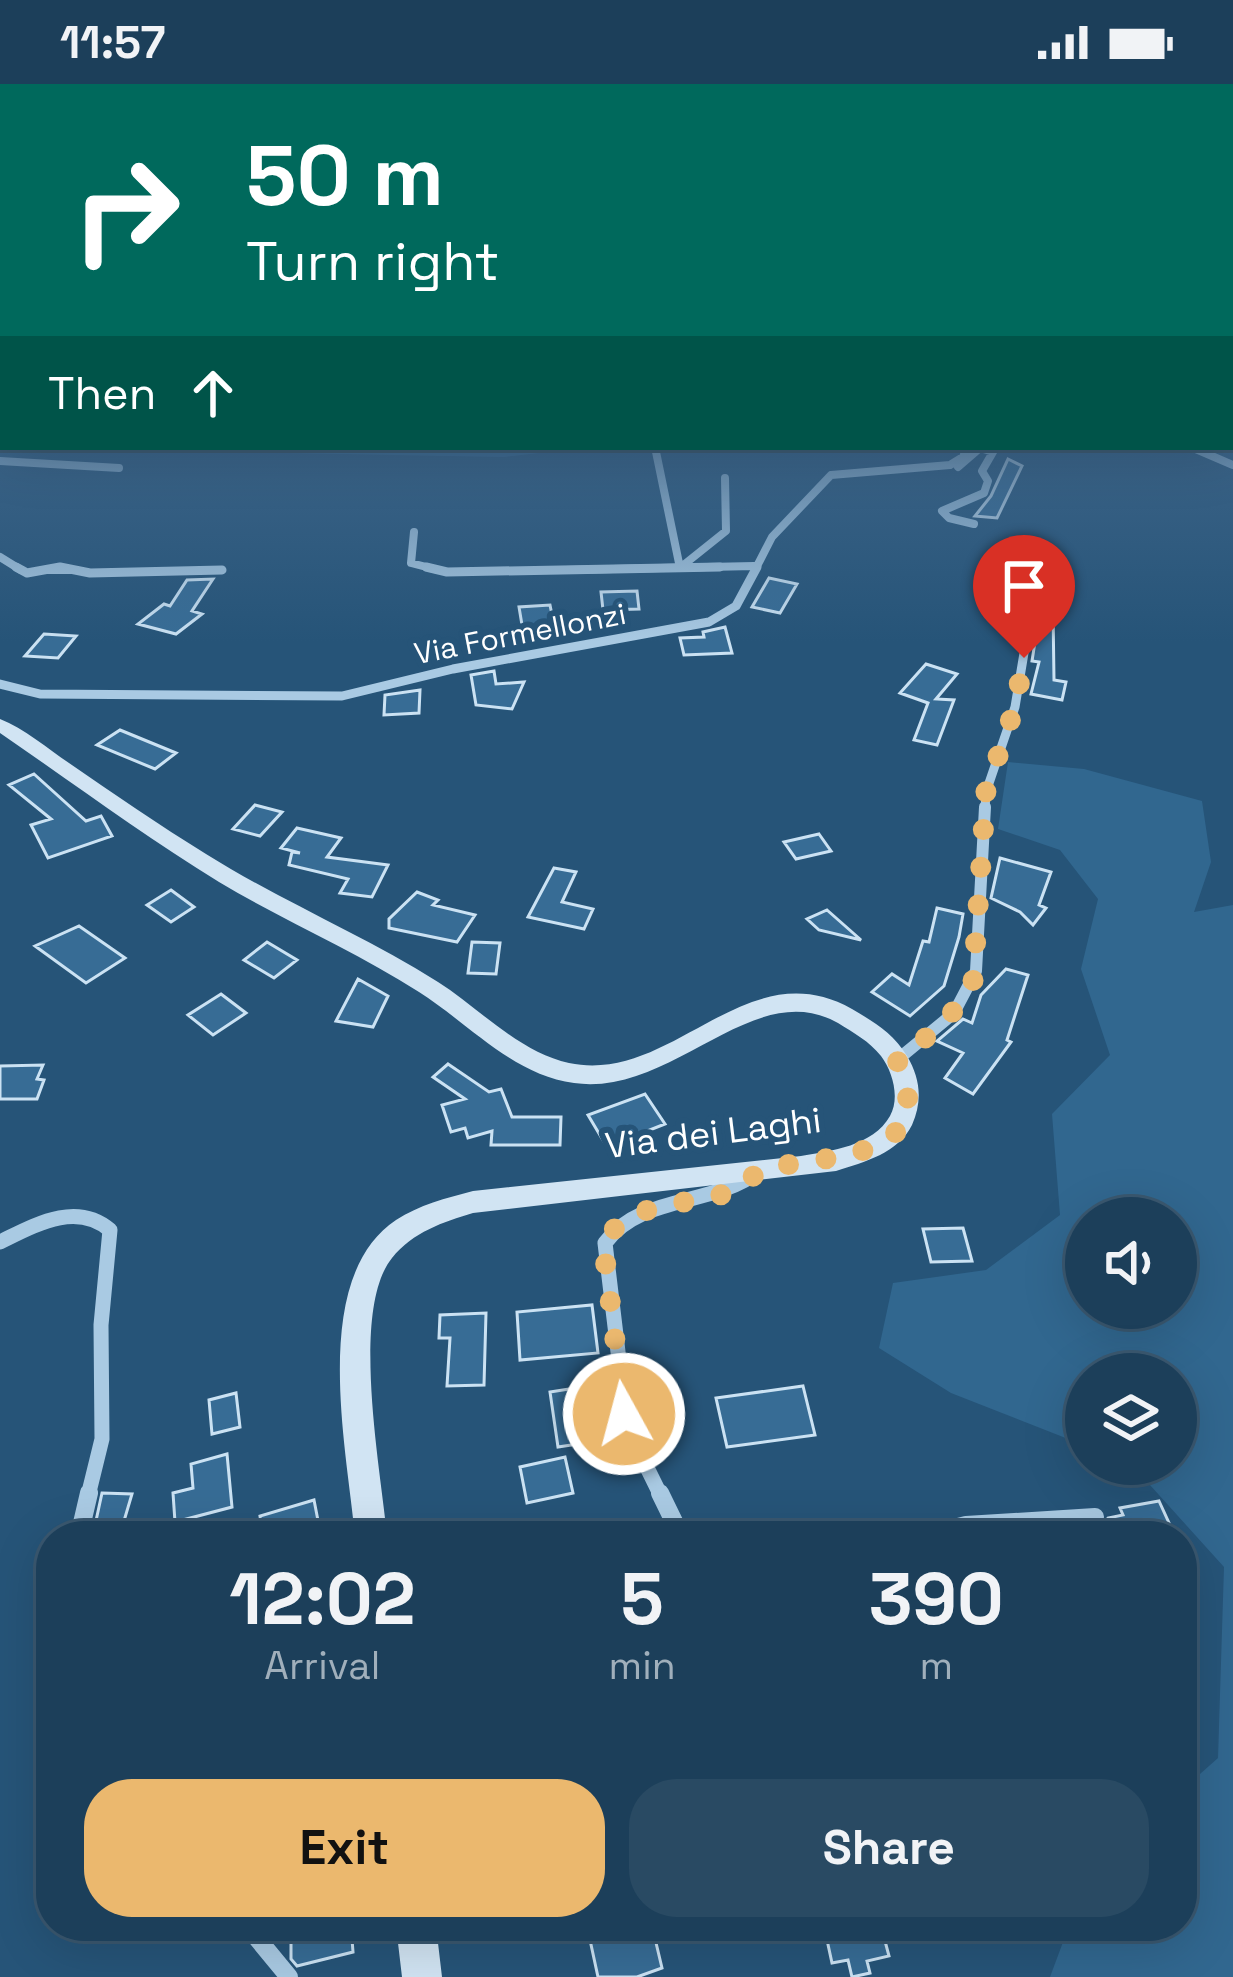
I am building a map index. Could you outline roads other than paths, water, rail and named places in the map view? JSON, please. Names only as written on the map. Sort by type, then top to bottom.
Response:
[{"type":"main road","name":"Via dei Laghi","points":[[0,724],[204,863],[426,985],[553,1068],[587,1076],[642,1069],[740,1012],[785,1002],[825,1007],[850,1017],[875,1034],[897,1060],[907,1087],[906,1109],[897,1126],[874,1147],[839,1160],[472,1202],[427,1215],[391,1237],[363,1281],[353,1323],[370,1521]]},
{"type":"main road","points":[[418,1941],[422,1977]]},
{"type":"street","points":[[74,465],[119,468]]},
{"type":"street","points":[[659,465],[680,568]]},
{"type":"street","name":"Via Formellonzi","points":[[0,684],[40,694],[348,695],[442,671],[709,622],[736,606],[772,537],[831,475],[846,470],[940,465]]},
{"type":"street","points":[[916,469],[960,465]]},
{"type":"street","points":[[974,524],[949,518],[942,511],[984,493],[985,465]]},
{"type":"street","points":[[680,568],[726,531],[725,478]]},
{"type":"street","points":[[414,532],[412,563],[433,570],[754,566]]},
{"type":"street","points":[[0,557],[27,573],[60,567],[90,573],[222,570]]},
{"type":"street","points":[[897,1060],[946,1022],[973,981],[986,791],[1015,707],[1029,623]]},
{"type":"street","points":[[674,1521],[627,1426],[605,1243],[627,1218],[734,1190],[758,1171]]},
{"type":"street","points":[[0,1242],[74,1216],[93,1217],[110,1230],[101,1325],[102,1439],[83,1521]]},
{"type":"street","points":[[1027,1521],[1095,1517]]},
{"type":"street","points":[[259,1941],[289,1977]]}]
